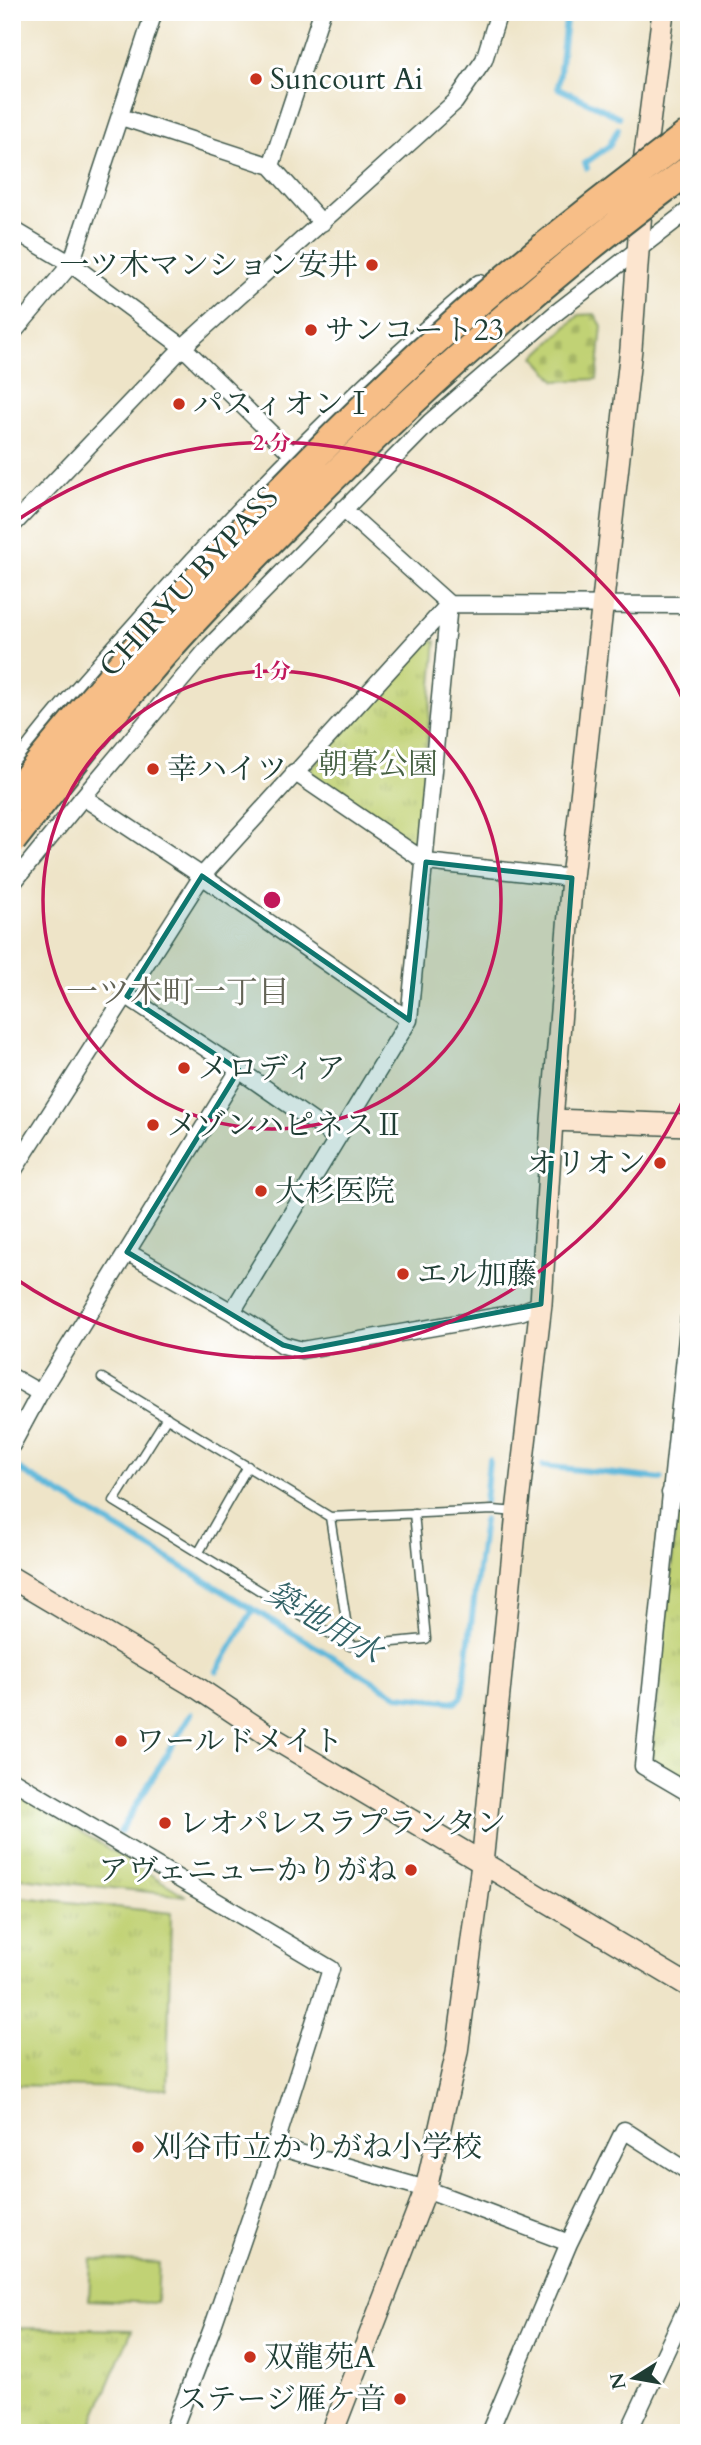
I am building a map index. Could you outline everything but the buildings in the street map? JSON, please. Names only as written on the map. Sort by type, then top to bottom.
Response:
[{"type":"highway","name":"CHIRYU BYPASS","points":[[12,797],[139,643],[226,548],[342,429],[477,303],[587,212],[689,134]]},
{"type":"highway","name":"CHIRYU BYPASS","points":[[12,840],[146,673],[246,565],[365,444],[498,321],[625,217],[689,170]]},
{"type":"street","points":[[12,334],[71,264],[154,12]]},
{"type":"street","points":[[271,166],[323,12]]},
{"type":"street","points":[[12,526],[183,347],[455,102],[484,60],[499,12]]},
{"type":"street","points":[[332,2433],[426,2189],[457,2052],[482,1864],[541,1304],[552,1120],[572,878],[631,349],[646,155],[663,12]]},
{"type":"street","points":[[121,117],[271,166],[322,223]]},
{"type":"street","points":[[12,772],[18,751],[174,580],[294,456],[419,334],[529,241],[689,122]]},
{"type":"street","points":[[12,884],[210,646],[430,422],[557,312],[689,211]]},
{"type":"street","points":[[12,229],[71,264],[183,347],[294,456]]},
{"type":"street","points":[[343,509],[449,604],[689,605]]},
{"type":"street","points":[[12,1173],[202,876],[449,604]]},
{"type":"street","points":[[232,1312],[409,1020],[449,604]]},
{"type":"street","points":[[294,772],[426,863],[572,878]]},
{"type":"street","points":[[83,797],[409,1020]]},
{"type":"street","points":[[127,996],[337,1138]]},
{"type":"street","points":[[12,1445],[40,1393],[239,1070]]},
{"type":"street","points":[[552,1120],[689,1125]]},
{"type":"street","points":[[127,1252],[232,1312],[283,1345],[302,1350],[521,1312],[541,1304]]},
{"type":"street","points":[[689,1318],[643,1766],[689,1793]]},
{"type":"street","points":[[12,1377],[40,1393]]},
{"type":"street","points":[[670,1493],[689,1496]]},
{"type":"street","points":[[12,1578],[199,1689],[268,1735],[482,1864],[689,1986]]},
{"type":"street","points":[[12,1780],[331,1969],[275,2146],[213,2326],[172,2433]]},
{"type":"street","points":[[489,2433],[569,2243],[624,2130],[689,2172]]},
{"type":"street","points":[[275,2146],[426,2189],[569,2243]]},
{"type":"street","points":[[628,2433],[689,2302]]},
{"type":"lane","points":[[102,1378],[330,1517],[493,1510],[517,1512]]},
{"type":"lane","points":[[167,1417],[114,1501],[350,1646],[426,1639],[414,1513]]},
{"type":"lane","points":[[199,1552],[248,1466]]},
{"type":"lane","points":[[330,1517],[350,1646]]},
{"type":"highlighted area","points":[[426,862],[572,878],[541,1304],[302,1350],[283,1345],[127,1252],[239,1070],[127,996],[202,876],[409,1020]]},
{"type":"green space","points":[[595,314],[602,326],[597,379],[556,381],[535,357],[579,315]]},
{"type":"green space","name":"朝暮公園","points":[[428,639],[436,641],[418,841],[409,843],[308,772]]},
{"type":"green space","points":[[678,1503],[689,1504],[689,1784],[655,1764],[652,1752]]},
{"type":"green space","points":[[12,1790],[186,1896],[12,1877]]},
{"type":"green space","points":[[12,1896],[171,1913],[167,2089],[12,2085]]},
{"type":"green space","points":[[91,2259],[159,2263],[157,2303],[89,2300]]},
{"type":"green space","points":[[12,2328],[132,2330],[88,2433],[12,2433]]},
{"type":"waterway","points":[[567,12],[558,88],[619,117]]},
{"type":"waterway","points":[[587,168],[585,163],[609,146],[618,129]]},
{"type":"waterway","name":"築地用水","points":[[485,1502],[489,1460]]},
{"type":"waterway","name":"築地用水","points":[[543,1466],[661,1479]]},
{"type":"waterway","name":"築地用水","points":[[15,1467],[398,1696],[456,1702],[462,1697],[484,1520]]},
{"type":"waterway","name":"築地用水","points":[[679,1482],[689,1483]]},
{"type":"waterway","points":[[217,1671],[253,1610]]},
{"type":"waterway","points":[[120,1832],[191,1714]]},
{"type":"place","name":"Suncourt Ai","points":[[256,79]]},
{"type":"place","name":"一ツ木マンション安井","points":[[372,265]]},
{"type":"place","name":"サンコート23","points":[[311,330]]},
{"type":"place","name":"パスィオンⅠ","points":[[179,404]]},
{"type":"place","name":"幸ハイツ","points":[[153,769]]},
{"type":"place","name":"メロディア","points":[[184,1068]]},
{"type":"place","name":"メゾンハピネスⅡ","points":[[153,1125]]},
{"type":"place","name":"オリオン","points":[[660,1163]]},
{"type":"place","name":"大杉医院","points":[[261,1191]]},
{"type":"place","name":"エル加藤","points":[[403,1274]]},
{"type":"place","name":"ワールドメイト","points":[[121,1741]]},
{"type":"place","name":"レオパレスラプランタン","points":[[165,1823]]},
{"type":"place","name":"アヴェニューかりがね","points":[[411,1870]]},
{"type":"place","name":"刈谷市立かりがね小学校","points":[[138,2147]]},
{"type":"place","name":"双龍苑A","points":[[250,2357]]},
{"type":"place","name":"ステージ雁ケ音","points":[[400,2399]]},
{"type":"district","name":"一ツ木町一丁目","points":[[178,993]]}]
